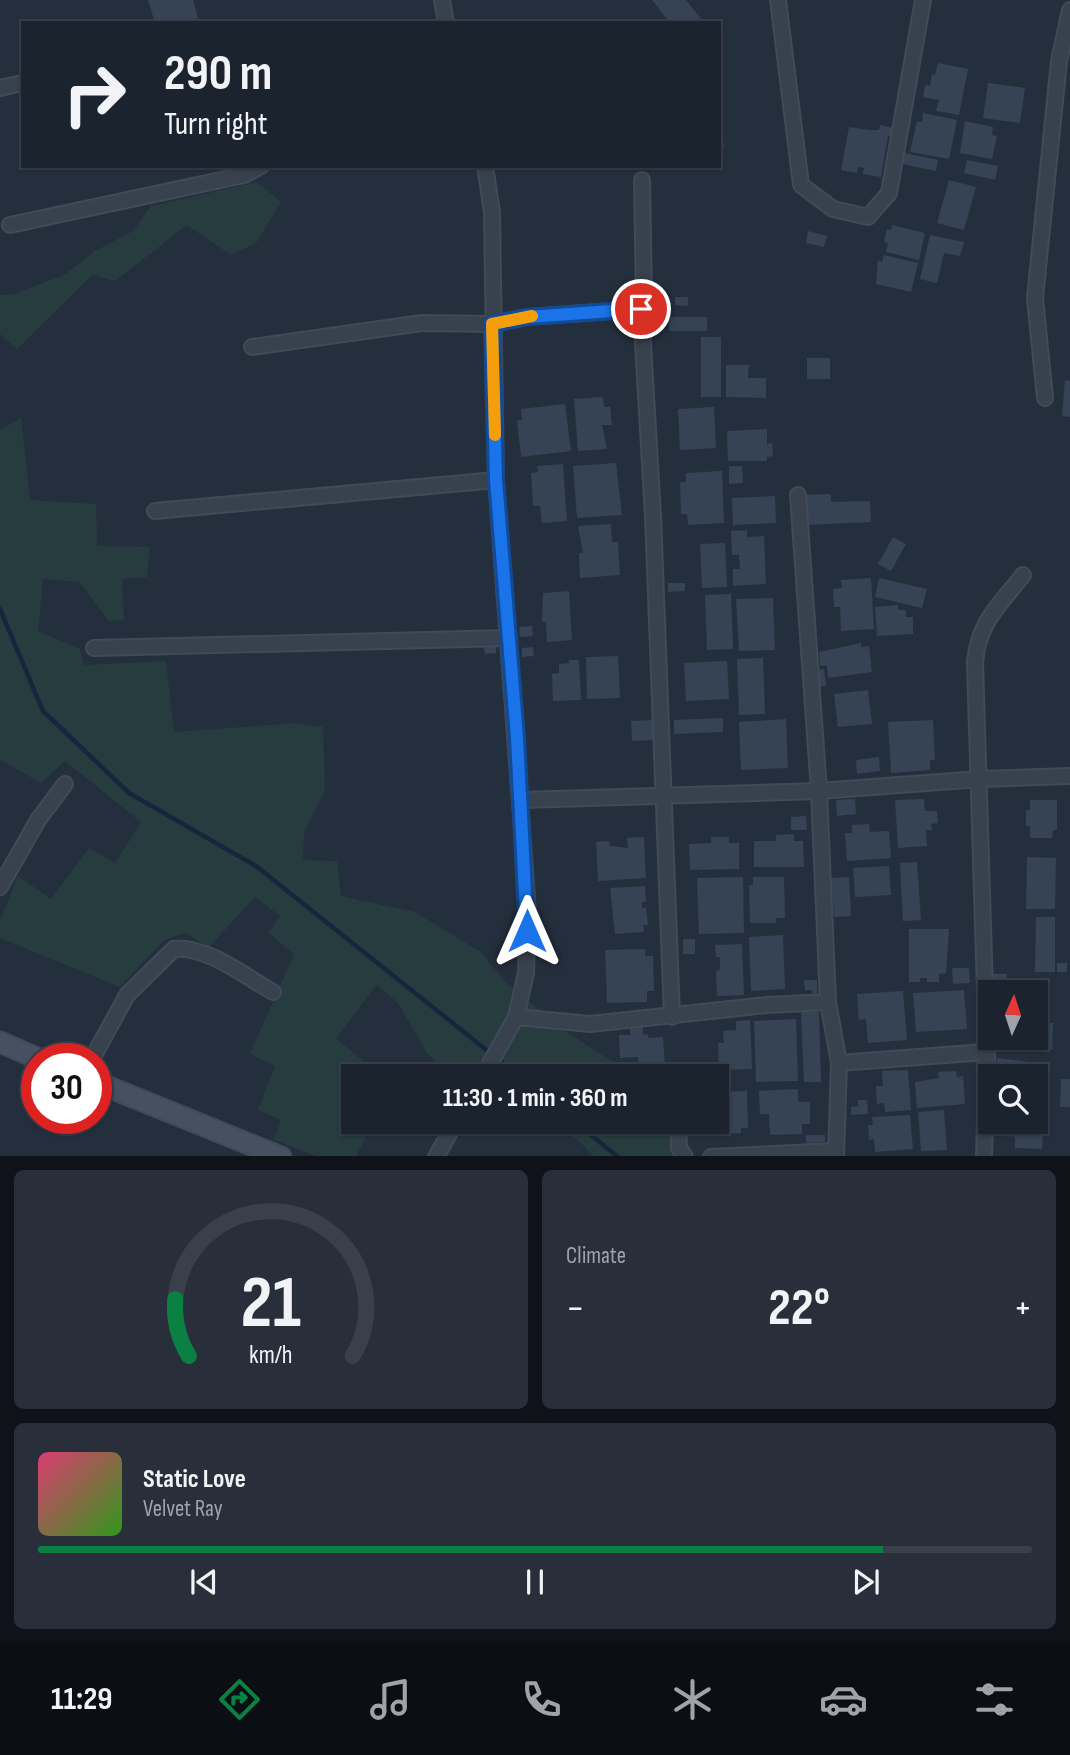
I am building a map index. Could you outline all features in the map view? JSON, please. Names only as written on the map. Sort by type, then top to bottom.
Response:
[{"type":"street","points":[[442,0],[445,21]]},
{"type":"street","points":[[778,0],[801,185],[833,209],[868,218],[889,193],[923,0]]},
{"type":"street","points":[[1045,398],[1035,298],[1059,61],[1070,10]]},
{"type":"street","points":[[0,88],[21,83]]},
{"type":"street","points":[[10,225],[244,176],[258,168]]},
{"type":"street","points":[[485,168],[492,212],[496,480],[528,909],[526,973],[516,1017],[490,1064]]},
{"type":"street","points":[[642,180],[644,301],[641,309],[666,796],[672,1017]]},
{"type":"street","points":[[253,347],[422,323],[492,324],[527,317],[641,309]]},
{"type":"street","points":[[155,511],[496,480]]},
{"type":"street","points":[[753,1156],[836,1154],[839,1063],[828,1002],[819,791],[798,495]]},
{"type":"street","points":[[984,1156],[987,1057],[977,642],[985,622],[1023,575]]},
{"type":"street","points":[[94,648],[509,638]]},
{"type":"street","points":[[521,800],[819,791],[979,779],[1070,776]]},
{"type":"street","points":[[0,887],[38,820],[65,784]]},
{"type":"street","points":[[101,1043],[127,995],[174,949],[183,947],[205,954],[273,992]]},
{"type":"street","points":[[516,1017],[590,1024],[767,1005],[828,1002]]},
{"type":"street","points":[[0,1042],[21,1051]]},
{"type":"street","points":[[839,1063],[985,1052]]},
{"type":"street","points":[[112,1088],[279,1156]]},
{"type":"street","points":[[437,1156],[449,1134]]},
{"type":"street","points":[[678,1134],[679,1148],[684,1156]]},
{"type":"green space","points":[[257,182],[281,202],[256,243],[231,255],[187,225],[115,281],[92,275],[17,349],[0,334],[0,295],[14,294],[64,275],[95,251],[133,231],[151,206]]},
{"type":"green space","points":[[21,418],[30,500],[96,504],[97,546],[150,547],[147,577],[122,579],[124,620],[108,621],[80,582],[43,579],[38,631],[80,649],[84,665],[166,661],[174,732],[296,723],[323,727],[325,790],[304,832],[303,860],[337,861],[341,896],[415,912],[481,952],[505,982],[565,1031],[620,1064],[438,1064],[427,1053],[398,1003],[377,985],[336,1038],[363,1061],[361,1064],[341,1064],[341,1134],[368,1134],[356,1156],[316,1156],[274,1140],[281,1120],[258,1110],[275,1066],[250,1054],[294,954],[269,933],[280,916],[255,897],[209,947],[185,933],[163,941],[120,987],[0,938],[0,920],[18,876],[51,899],[89,848],[115,863],[141,822],[65,761],[41,783],[0,760],[0,430]]},
{"type":"green space","points":[[565,1134],[668,1134],[673,1156],[593,1156],[578,1140]]},
{"type":"building","points":[[148,0],[193,0],[198,18],[188,21],[154,21]]},
{"type":"building","points":[[652,0],[686,0],[701,19],[698,21],[668,21]]},
{"type":"building","points":[[938,63],[968,69],[959,115],[936,111],[939,100],[923,97],[925,85],[930,86]]},
{"type":"building","points":[[988,83],[1025,88],[1020,123],[983,118]]},
{"type":"building","points":[[923,113],[957,120],[949,159],[910,152],[917,121],[922,122]]},
{"type":"building","points":[[721,120],[724,148],[721,149]]},
{"type":"building","points":[[965,121],[993,127],[992,135],[997,136],[992,159],[960,153]]},
{"type":"building","points":[[880,125],[893,128],[892,136],[888,136],[881,177],[863,174],[864,168],[858,167],[857,173],[841,170],[849,127],[879,130]]},
{"type":"building","points":[[904,153],[938,160],[936,171],[902,164]]},
{"type":"building","points":[[967,160],[998,166],[995,180],[964,173]]},
{"type":"building","points":[[949,180],[976,187],[964,230],[937,223]]},
{"type":"building","points":[[892,225],[925,233],[919,260],[886,252],[888,243],[884,242],[887,229],[891,230]]},
{"type":"building","points":[[808,231],[827,236],[824,247],[806,243]]},
{"type":"building","points":[[930,235],[964,242],[960,256],[944,253],[937,283],[920,279]]},
{"type":"building","points":[[884,255],[918,263],[911,292],[876,284],[878,260],[882,262]]},
{"type":"building","points":[[675,297],[688,297],[688,306],[675,305]]},
{"type":"building","points":[[652,309],[665,309],[665,316],[652,316]]},
{"type":"building","points":[[669,317],[707,317],[707,331],[669,331]]},
{"type":"building","points":[[701,337],[721,337],[721,397],[701,397]]},
{"type":"building","points":[[807,358],[830,358],[830,379],[807,379]]},
{"type":"building","points":[[726,365],[749,365],[748,378],[766,378],[766,398],[726,397]]},
{"type":"building","points":[[1065,380],[1070,381],[1070,417],[1062,416]]},
{"type":"building","points":[[603,397],[604,407],[610,407],[612,425],[602,425],[607,449],[578,451],[574,399]]},
{"type":"building","points":[[565,404],[571,451],[521,457],[517,420],[522,420],[521,409]]},
{"type":"building","points":[[714,407],[716,448],[680,450],[678,409]]},
{"type":"building","points":[[767,429],[767,444],[772,443],[773,456],[767,457],[767,461],[728,461],[727,431]]},
{"type":"building","points":[[616,463],[622,515],[577,518],[573,466]]},
{"type":"building","points":[[563,464],[567,521],[542,523],[540,506],[533,506],[531,473],[538,472],[537,466]]},
{"type":"building","points":[[729,466],[742,466],[743,483],[729,484]]},
{"type":"building","points":[[722,471],[724,523],[688,525],[687,514],[681,514],[680,482],[686,482],[686,473]]},
{"type":"building","points":[[831,494],[831,502],[870,501],[871,522],[806,525],[805,495]]},
{"type":"building","points":[[775,496],[776,523],[733,525],[732,498]]},
{"type":"building","points":[[611,524],[612,542],[618,542],[620,575],[580,578],[579,553],[583,553],[578,526]]},
{"type":"building","points":[[747,530],[747,537],[764,536],[766,584],[733,586],[733,569],[740,569],[739,555],[732,555],[731,531]]},
{"type":"building","points":[[893,537],[906,544],[891,571],[878,564]]},
{"type":"building","points":[[725,543],[727,587],[702,588],[700,544]]},
{"type":"building","points":[[871,578],[874,629],[841,631],[840,607],[834,607],[833,589],[842,588],[841,580]]},
{"type":"building","points":[[879,578],[927,589],[922,608],[875,597]]},
{"type":"building","points":[[668,583],[685,583],[685,591],[668,592]]},
{"type":"building","points":[[569,591],[572,640],[547,642],[546,622],[542,622],[543,593]]},
{"type":"building","points":[[731,594],[733,649],[707,650],[705,595]]},
{"type":"building","points":[[773,598],[775,650],[739,651],[736,599]]},
{"type":"building","points":[[898,605],[898,610],[906,610],[906,617],[913,617],[913,634],[877,636],[875,607]]},
{"type":"building","points":[[532,626],[533,636],[520,637],[519,627]]},
{"type":"building","points":[[861,643],[861,647],[869,646],[872,672],[828,678],[827,666],[820,666],[819,652]]},
{"type":"building","points":[[496,646],[496,653],[485,654],[484,647]]},
{"type":"building","points":[[533,647],[534,656],[522,657],[522,648]]},
{"type":"building","points":[[618,656],[620,698],[587,699],[586,657]]},
{"type":"building","points":[[763,658],[765,714],[739,715],[737,659]]},
{"type":"building","points":[[569,660],[579,660],[581,700],[553,701],[552,674],[559,673],[559,664],[569,663]]},
{"type":"building","points":[[727,661],[729,699],[686,701],[684,663]]},
{"type":"building","points":[[824,669],[826,686],[813,687],[811,671]]},
{"type":"building","points":[[868,690],[872,724],[838,727],[834,694]]},
{"type":"building","points":[[723,718],[723,732],[674,734],[674,720]]},
{"type":"building","points":[[786,719],[788,768],[741,770],[739,722]]},
{"type":"building","points":[[653,720],[654,740],[632,741],[631,721]]},
{"type":"building","points":[[933,720],[935,760],[930,760],[930,770],[891,773],[888,722]]},
{"type":"building","points":[[879,757],[880,771],[857,774],[856,760]]},
{"type":"building","points":[[855,799],[856,814],[837,816],[836,800]]},
{"type":"building","points":[[924,799],[925,811],[937,811],[938,823],[931,824],[932,830],[926,830],[927,846],[898,848],[895,800]]},
{"type":"building","points":[[1030,800],[1057,800],[1057,830],[1053,830],[1052,838],[1030,838],[1030,826],[1026,826],[1026,810],[1030,810]]},
{"type":"building","points":[[806,816],[807,830],[791,830],[791,817]]},
{"type":"building","points":[[869,824],[870,832],[889,831],[891,858],[847,861],[845,833],[852,833],[852,825]]},
{"type":"building","points":[[794,834],[794,841],[803,841],[804,867],[754,867],[754,841],[776,841],[776,835]]},
{"type":"building","points":[[644,837],[646,878],[598,881],[596,842],[609,841],[610,846],[628,848],[627,838]]},
{"type":"building","points":[[711,837],[729,837],[729,843],[739,843],[739,869],[690,870],[689,844],[711,843]]},
{"type":"building","points":[[1027,857],[1056,858],[1055,909],[1026,909]]},
{"type":"building","points":[[917,862],[921,920],[903,921],[900,863]]},
{"type":"building","points":[[889,866],[891,895],[855,897],[853,868]]},
{"type":"building","points":[[743,877],[744,933],[699,934],[697,878]]},
{"type":"building","points":[[753,877],[784,877],[785,918],[776,918],[776,923],[750,923],[749,885],[753,885]]},
{"type":"building","points":[[849,877],[851,916],[834,917],[831,878]]},
{"type":"building","points":[[645,886],[646,902],[642,902],[642,908],[646,908],[648,925],[643,925],[644,932],[615,934],[610,888]]},
{"type":"building","points":[[1036,917],[1055,917],[1055,972],[1035,972]]},
{"type":"building","points":[[909,929],[949,929],[946,973],[939,974],[939,982],[927,982],[927,978],[920,978],[920,982],[909,982]]},
{"type":"building","points":[[783,935],[785,989],[751,991],[749,937]]},
{"type":"building","points":[[683,939],[695,939],[695,954],[683,954]]},
{"type":"building","points":[[742,944],[744,995],[717,996],[716,971],[720,970],[720,957],[716,957],[715,945]]},
{"type":"building","points":[[645,949],[645,956],[653,956],[654,991],[647,991],[647,1002],[607,1003],[605,950]]},
{"type":"building","points":[[1057,963],[1067,963],[1067,972],[1057,972]]},
{"type":"building","points":[[952,968],[969,968],[970,983],[953,984]]},
{"type":"building","points":[[992,974],[1007,974],[1007,980],[992,980]]},
{"type":"building","points":[[804,980],[817,980],[817,997],[813,997],[812,990],[805,990]]},
{"type":"building","points":[[964,990],[967,1029],[916,1032],[913,993]]},
{"type":"building","points":[[903,991],[907,1040],[868,1043],[866,1019],[859,1020],[857,994]]},
{"type":"building","points":[[801,1012],[819,1012],[821,1082],[804,1082]]},
{"type":"building","points":[[796,1019],[798,1081],[756,1082],[754,1021]]},
{"type":"building","points":[[750,1020],[752,1069],[729,1070],[729,1064],[719,1064],[718,1043],[724,1043],[723,1031],[736,1030],[736,1021]]},
{"type":"building","points":[[1048,1023],[1053,1023],[1052,1050],[1048,1050]]},
{"type":"building","points":[[643,1025],[643,1035],[648,1034],[648,1038],[663,1037],[665,1064],[638,1064],[638,1057],[620,1058],[619,1035],[630,1035],[630,1026]]},
{"type":"building","points":[[997,1058],[1030,1062],[1030,1064],[996,1064]]},
{"type":"building","points":[[908,1070],[911,1110],[885,1112],[884,1103],[877,1104],[876,1086],[883,1086],[882,1071]]},
{"type":"building","points":[[956,1071],[957,1077],[963,1076],[965,1104],[917,1108],[915,1082],[939,1078],[938,1072]]},
{"type":"building","points":[[1061,1079],[1070,1079],[1070,1107],[1060,1107]]},
{"type":"building","points":[[798,1089],[798,1102],[810,1102],[810,1124],[802,1124],[802,1134],[770,1135],[769,1114],[760,1114],[759,1091]]},
{"type":"building","points":[[747,1091],[748,1128],[741,1128],[741,1133],[729,1134],[729,1092]]},
{"type":"building","points":[[858,1100],[867,1100],[868,1114],[851,1115],[851,1107],[858,1106]]},
{"type":"building","points":[[944,1110],[947,1150],[921,1151],[918,1112]]},
{"type":"building","points":[[910,1115],[913,1149],[875,1152],[874,1139],[869,1140],[868,1125],[873,1125],[872,1117]]},
{"type":"building","points":[[1043,1134],[1042,1149],[1015,1148],[1015,1137],[1007,1136]]},
{"type":"building","points":[[806,1135],[825,1135],[825,1142],[806,1143]]},
{"type":"waterway","points":[[0,609],[43,711],[129,793],[256,866],[504,1064]]},
{"type":"waterway","points":[[590,1134],[617,1156]]},
{"type":"slow traffic","points":[[495,435],[492,324],[532,316]]},
{"type":"route","points":[[527,931],[528,909],[517,738],[496,480],[492,324],[527,317],[641,309]]}]
